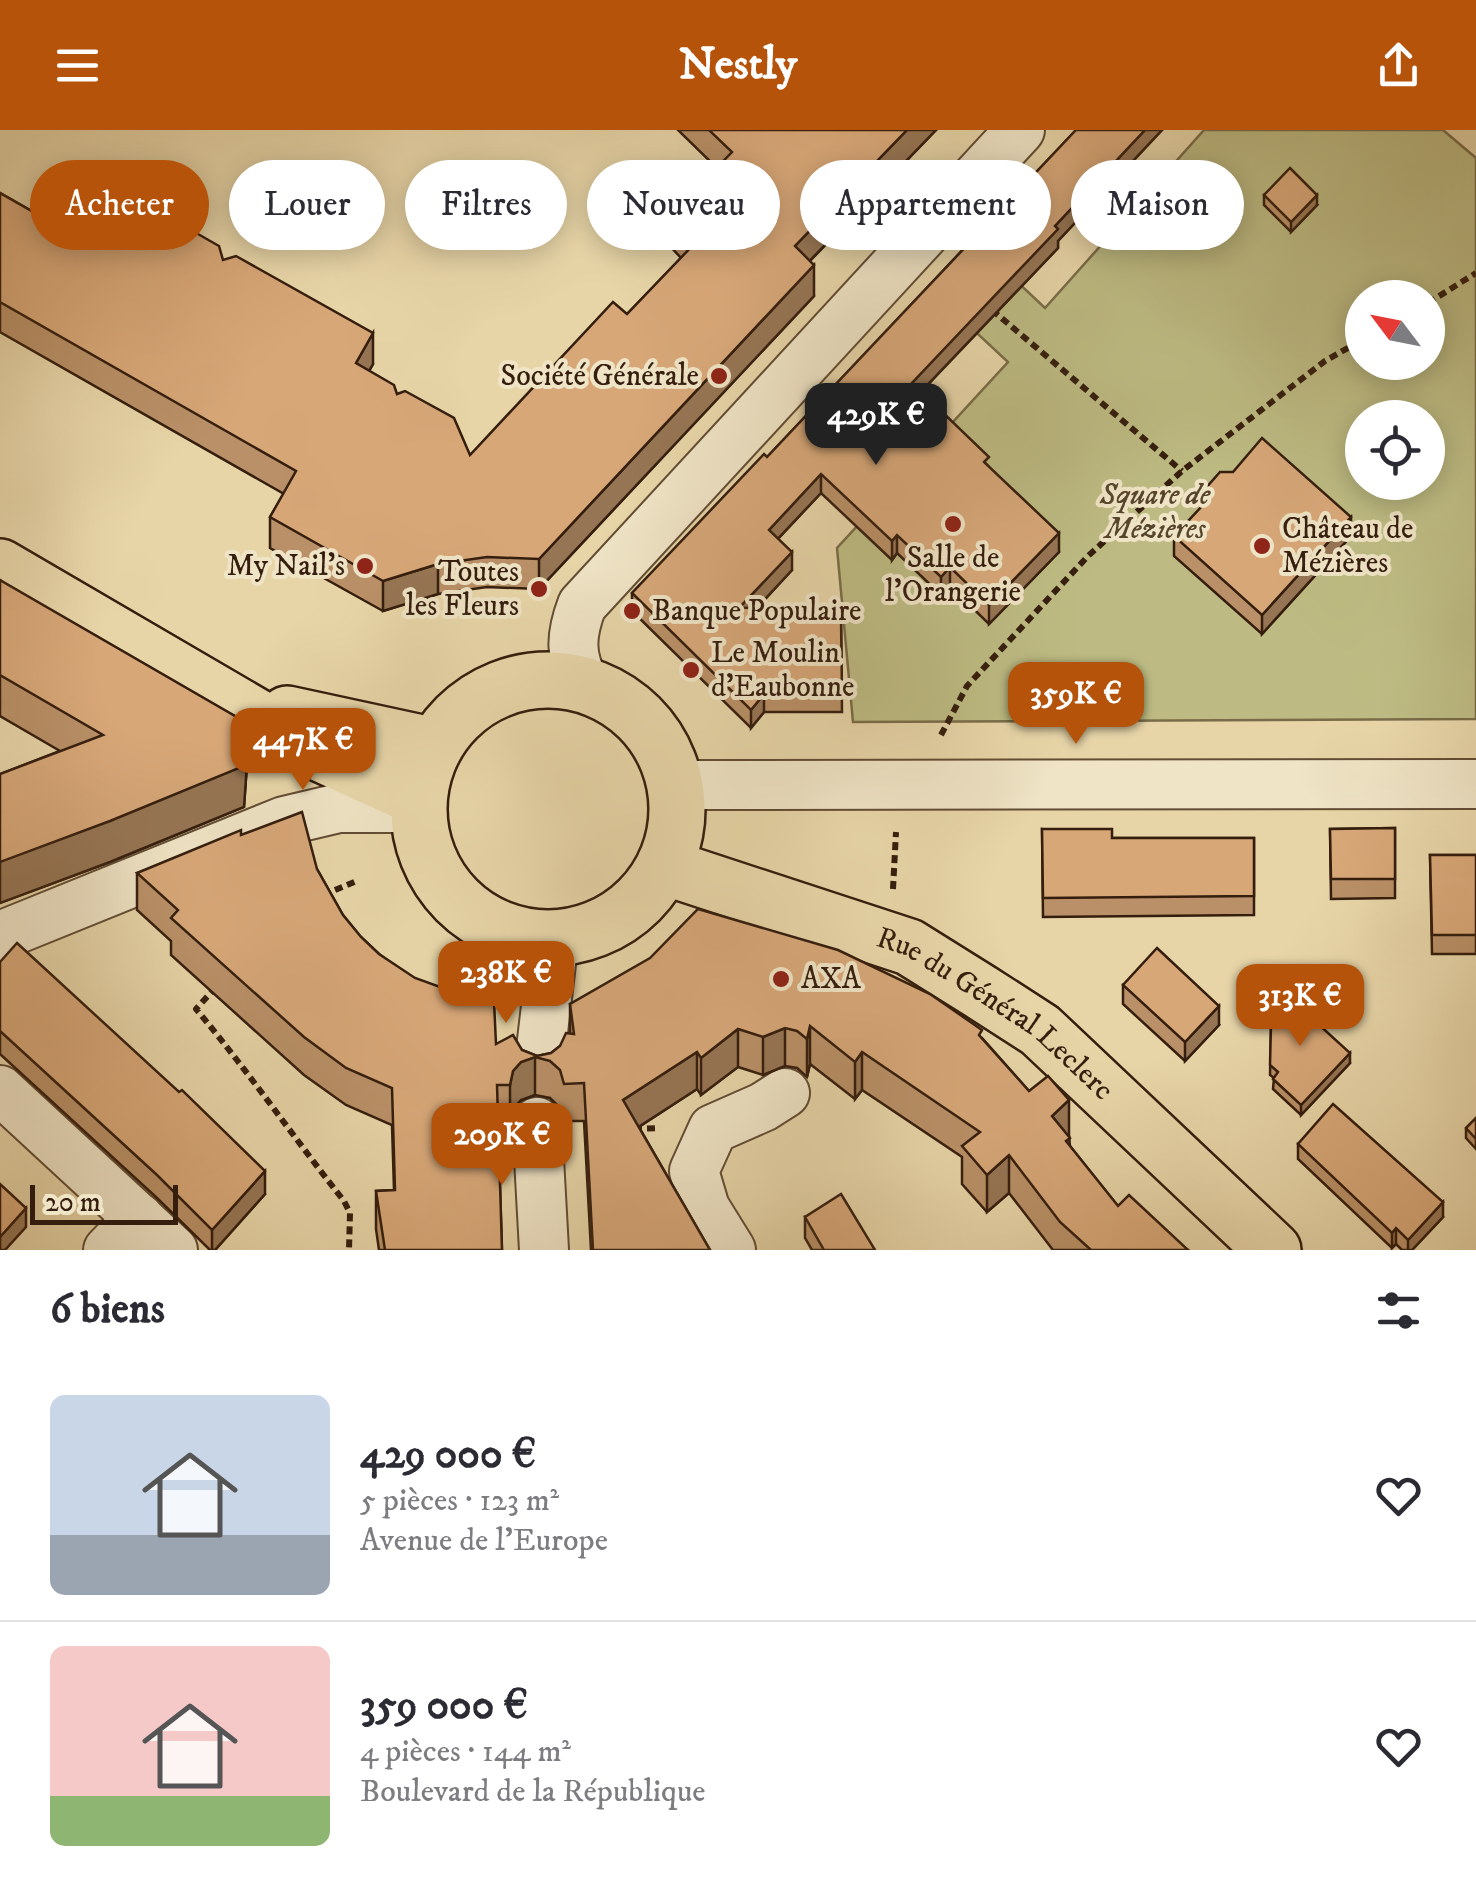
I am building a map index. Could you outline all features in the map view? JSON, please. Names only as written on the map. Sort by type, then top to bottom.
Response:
[{"type":"main road","points":[[0,567],[317,752],[418,803]]},
{"type":"main road","points":[[531,680],[585,684],[618,699],[645,722],[665,752],[676,785],[677,827],[665,866],[645,895],[620,918],[589,933],[554,938],[519,936],[486,924],[458,903],[436,875],[422,842],[418,803],[424,771],[435,746],[460,714],[492,691],[531,680]]},
{"type":"main road","points":[[230,702],[435,746]]},
{"type":"main road","name":"Rue du Général Leclerc","points":[[665,866],[909,947],[1040,1030],[1273,1250]]},
{"type":"street","points":[[585,684],[572,649],[574,626],[582,604],[1020,130]]},
{"type":"street","points":[[676,785],[1476,784]]},
{"type":"street","points":[[0,936],[284,821],[339,808],[418,803]]},
{"type":"street","points":[[539,1066],[554,938]]},
{"type":"street","points":[[0,1090],[124,1234],[173,1250]]},
{"type":"street","points":[[731,1250],[705,1208],[694,1171],[713,1129],[763,1108],[785,1092]]},
{"type":"street","points":[[537,1122],[544,1250]]},
{"type":"path","points":[[1445,292],[1476,272]]},
{"type":"path","points":[[989,307],[1182,471]]},
{"type":"path","points":[[854,928],[893,902],[898,786],[944,731],[966,686],[1088,556],[1182,471],[1345,350]]},
{"type":"path","points":[[313,899],[359,880]]},
{"type":"path","points":[[225,979],[196,1009],[344,1200],[350,1214],[349,1250]]},
{"type":"path","points":[[630,1130],[660,1127],[660,1146]]},
{"type":"green space","name":"Square de Mézières","points":[[1204,130],[1443,130],[1476,158],[1476,719],[853,722],[837,548],[1008,362],[936,295],[983,250],[1045,308],[1097,250],[1244,250],[1244,160],[1177,160]]},
{"type":"building","points":[[709,130],[907,130],[878,160],[800,160],[800,241],[795,246],[814,265],[539,559],[487,557],[438,564],[383,581],[270,517],[296,471],[0,302],[0,193],[30,210],[30,250],[209,250],[209,240],[219,246],[223,260],[236,256],[373,333],[356,363],[394,385],[397,394],[405,391],[454,418],[470,455],[613,302],[627,314],[688,250],[780,250],[780,160],[724,160],[732,152]]},
{"type":"building","points":[[1076,130],[1145,130],[1117,160],[1071,160],[1071,209],[1051,236],[1051,160],[1048,160]]},
{"type":"building","points":[[1290,168],[1317,195],[1291,222],[1264,195]]},
{"type":"building","points":[[963,250],[1038,250],[912,383],[989,457],[984,462],[1059,533],[989,605],[950,567],[941,577],[897,535],[892,541],[821,474],[769,530],[792,552],[739,608],[827,606],[841,619],[842,694],[764,694],[751,710],[632,593],[764,454],[767,457]]},
{"type":"building","name":"Château de Mézières","points":[[1262,438],[1351,517],[1262,615],[1174,536],[1203,505],[1205,489],[1220,472],[1233,472]]},
{"type":"building","points":[[0,580],[247,723],[244,766],[0,862],[0,774],[103,735],[0,675]]},
{"type":"building","points":[[302,812],[317,869],[343,915],[361,937],[415,978],[465,996],[494,1001],[496,1044],[513,1035],[522,1050],[537,1056],[551,1053],[566,1033],[574,1034],[570,1004],[650,958],[698,909],[838,950],[930,994],[982,1030],[979,1035],[1029,1091],[1048,1076],[1069,1100],[1052,1116],[1070,1138],[1066,1141],[1118,1206],[1129,1195],[1188,1250],[1091,1250],[1060,1222],[1009,1155],[987,1175],[962,1146],[980,1132],[862,1052],[855,1062],[810,1026],[807,1039],[785,1028],[763,1037],[738,1029],[701,1058],[697,1052],[623,1100],[710,1250],[593,1250],[584,1083],[564,1084],[560,1070],[550,1061],[535,1057],[521,1062],[513,1071],[510,1085],[497,1085],[502,1250],[385,1250],[376,1191],[395,1190],[392,1088],[346,1068],[304,1037],[171,918],[178,910],[137,873],[241,830],[241,835]]},
{"type":"building","points":[[1395,828],[1395,879],[1331,879],[1330,829]]},
{"type":"building","points":[[1042,829],[1112,829],[1112,838],[1254,838],[1254,896],[1043,898]]},
{"type":"building","points":[[1430,855],[1476,855],[1476,935],[1432,935]]},
{"type":"building","points":[[17,943],[179,1092],[182,1090],[265,1171],[212,1230],[0,1031],[0,962]]},
{"type":"building","points":[[1157,948],[1219,1006],[1185,1042],[1123,985]]},
{"type":"building","points":[[1272,982],[1350,1053],[1301,1105],[1273,1079],[1278,1072],[1270,1065]]},
{"type":"building","points":[[1333,1104],[1443,1202],[1408,1240],[1396,1228],[1392,1233],[1298,1144]]},
{"type":"building","points":[[1476,1118],[1476,1139],[1466,1128]]},
{"type":"building","points":[[0,1184],[26,1208],[0,1237]]},
{"type":"building","points":[[841,1194],[875,1250],[824,1250],[805,1217]]},
{"type":"place","name":"Société Générale","points":[[719,376]]},
{"type":"place","name":"Salle de l'Orangerie","points":[[953,524]]},
{"type":"place","name":"Château de Mézières","points":[[1262,546]]},
{"type":"place","name":"My Nail's","points":[[365,566]]},
{"type":"place","name":"Toutes les Fleurs","points":[[539,589]]},
{"type":"place","name":"Banque Populaire","points":[[632,611]]},
{"type":"place","name":"Le Moulin d'Eaubonne","points":[[691,670]]},
{"type":"place","name":"AXA","points":[[781,979]]}]
